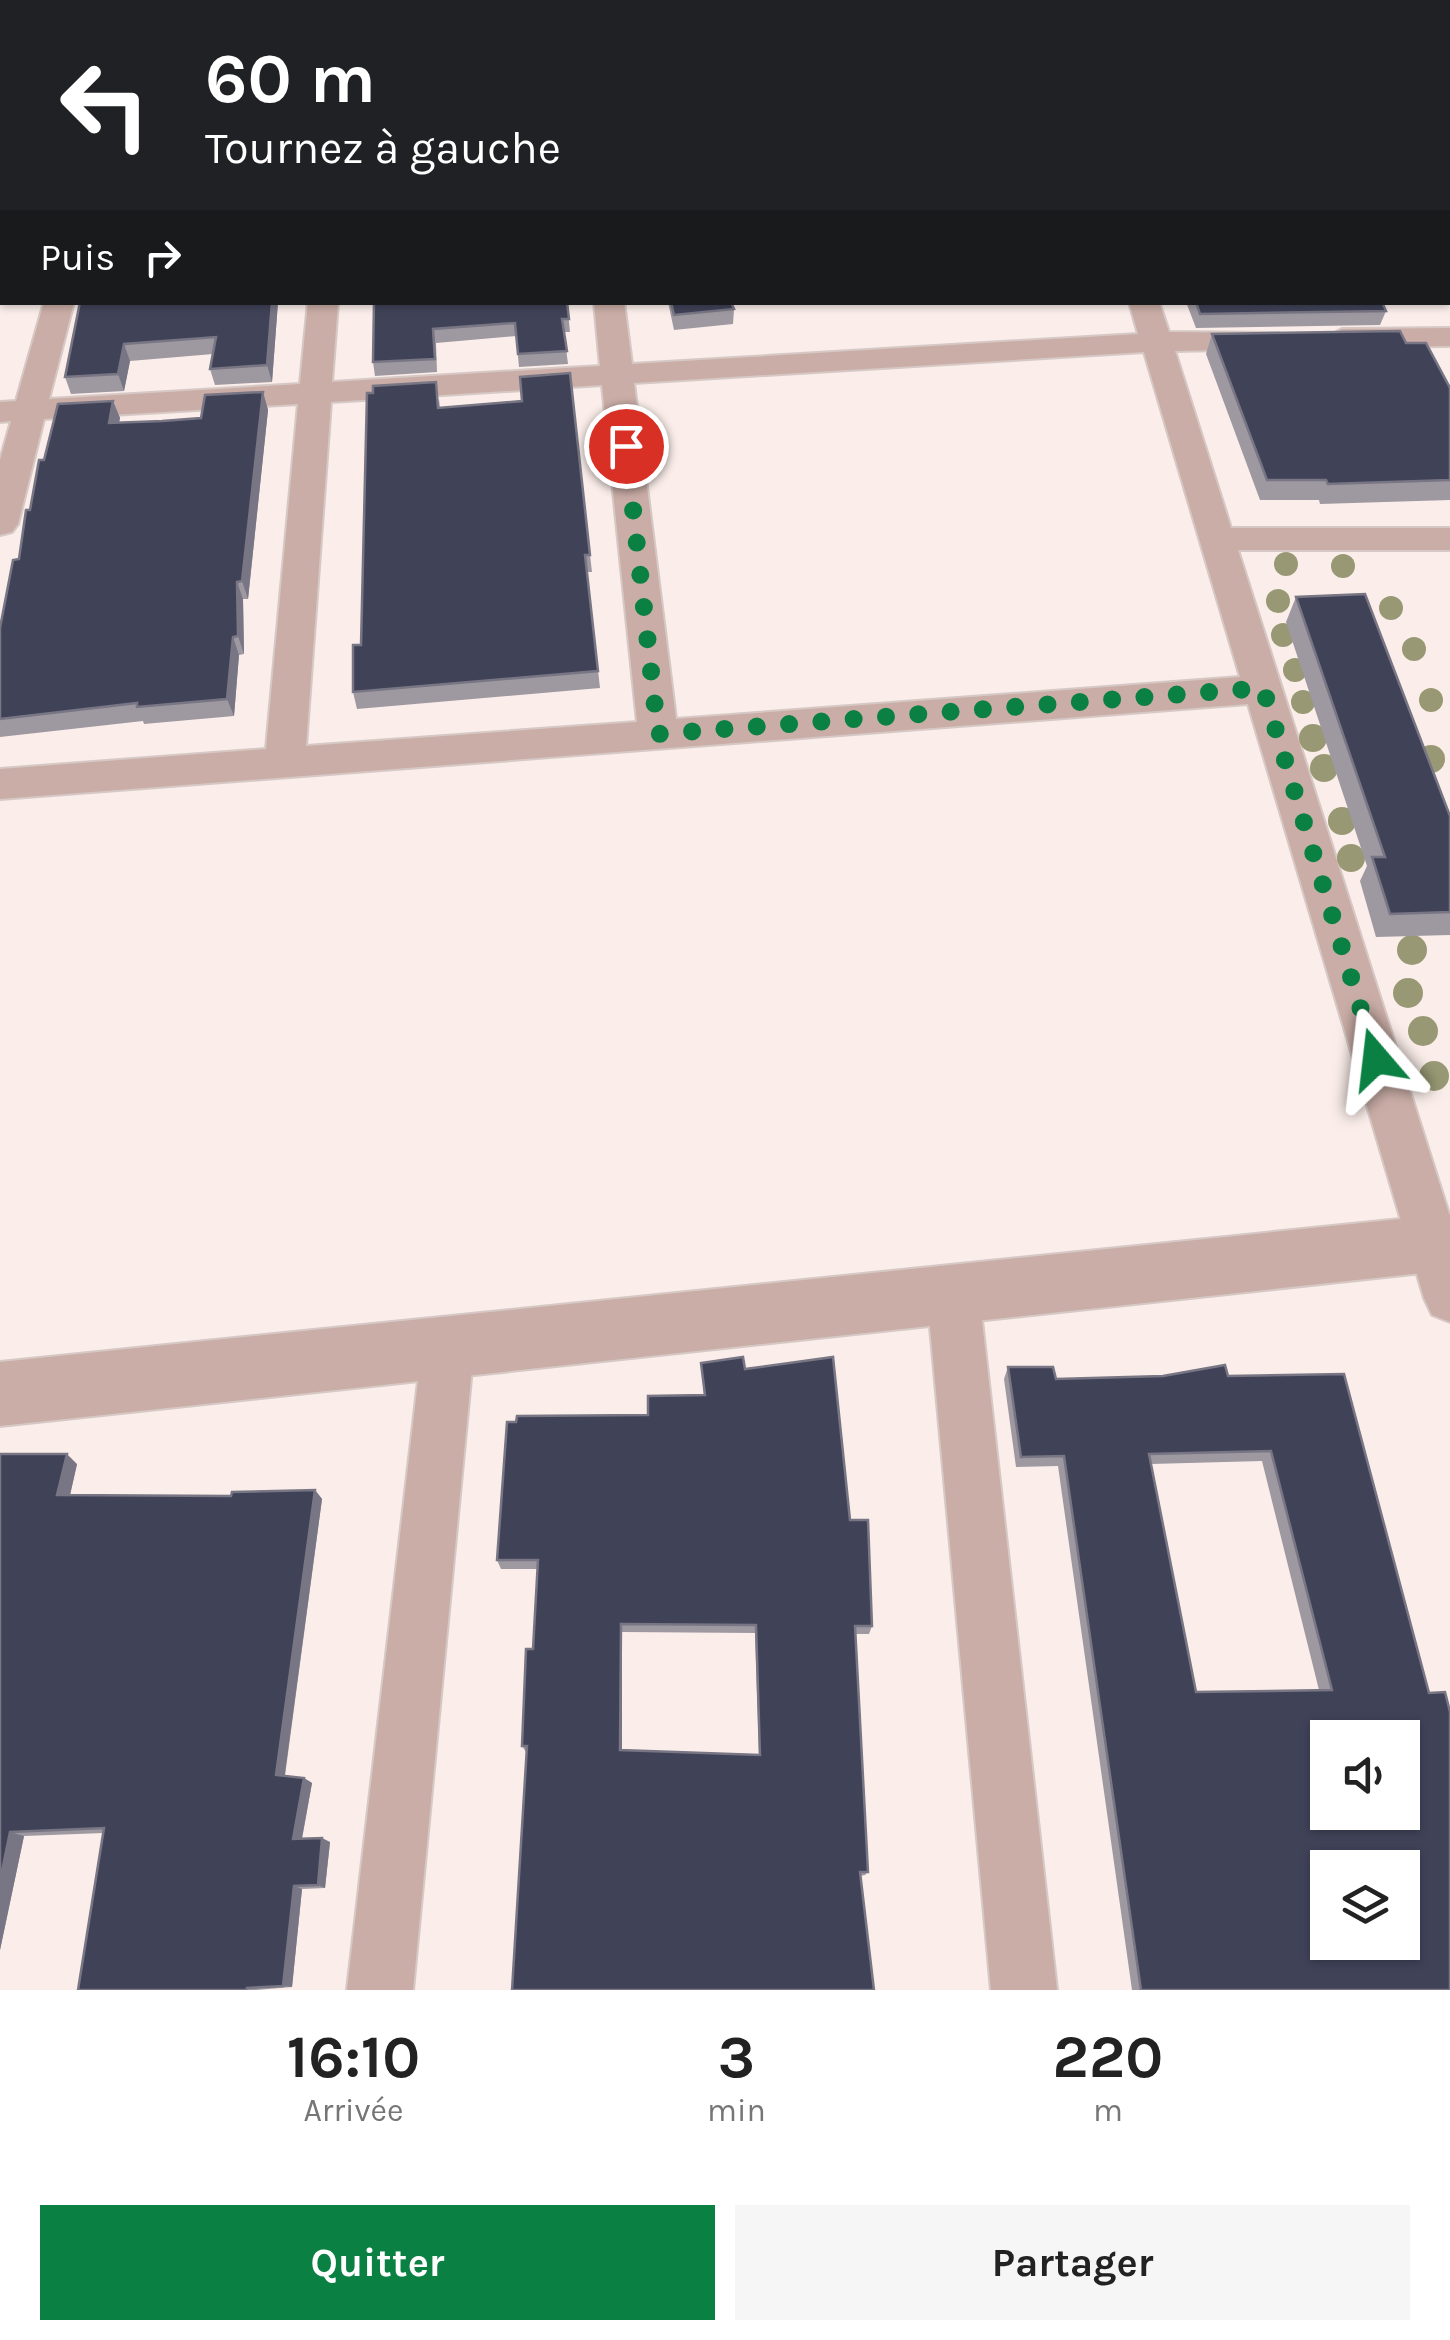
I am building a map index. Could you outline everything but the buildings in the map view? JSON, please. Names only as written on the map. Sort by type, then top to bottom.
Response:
[{"type":"street","points":[[0,524],[15,411],[58,305]]},
{"type":"street","points":[[285,762],[322,305]]},
{"type":"street","points":[[609,305],[658,734]]},
{"type":"street","points":[[0,1394],[953,1294],[1444,1261],[1145,305]]},
{"type":"street","points":[[1438,305],[1450,328]]},
{"type":"street","points":[[15,411],[1156,342],[1450,336]]},
{"type":"street","points":[[1216,539],[1450,539]]},
{"type":"street","points":[[0,784],[1263,688]]},
{"type":"street","points":[[953,1294],[1024,1990]]},
{"type":"street","points":[[380,1990],[448,1347]]},
{"type":"route","points":[[626,446],[658,734],[1263,688],[1376,1059]]}]
